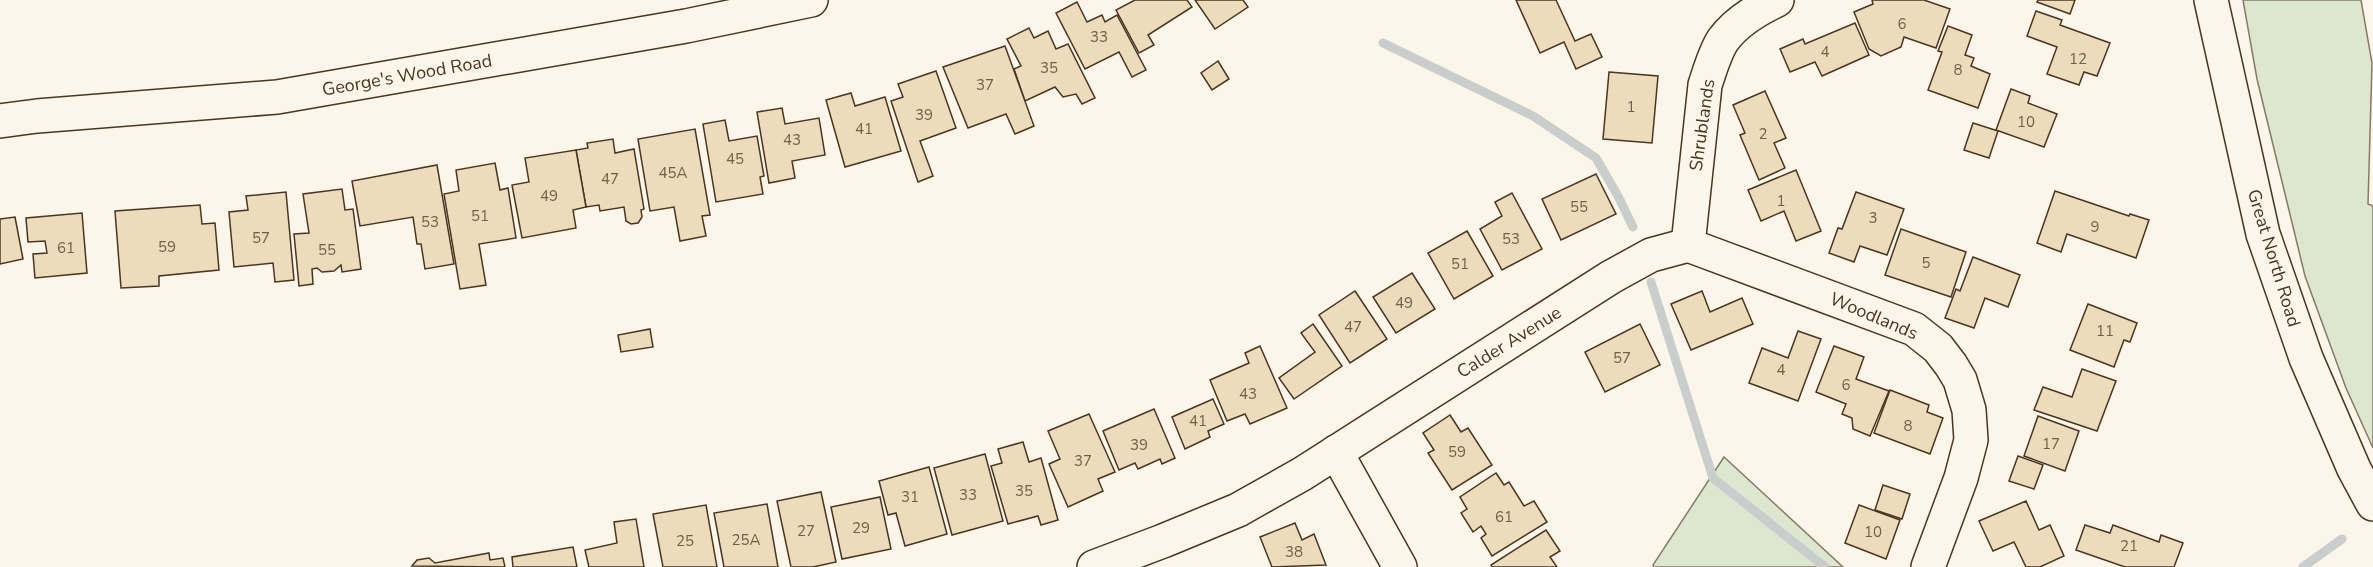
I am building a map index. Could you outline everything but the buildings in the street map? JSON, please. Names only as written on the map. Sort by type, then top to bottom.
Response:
[{"type":"street","name":"George's Wood Road","points":[[0,121],[277,97],[686,27],[811,0]]},
{"type":"street","name":"Shrublands","points":[[1688,244],[1705,85],[1710,69],[1723,40],[1750,15],[1777,0]]},
{"type":"street","name":"Great North Road","points":[[2211,0],[2263,234],[2306,358],[2354,469],[2373,504]]},
{"type":"street","name":"Calder Avenue","points":[[1094,567],[1163,542],[1238,510],[1302,474],[1611,277],[1651,255],[1688,244]]},
{"type":"street","name":"Woodlands","points":[[1688,244],[1914,329],[1938,348],[1951,365],[1960,380],[1969,410],[1971,440],[1958,488],[1928,567]]},
{"type":"street","points":[[1336,452],[1400,567]]},
{"type":"green space","points":[[2243,0],[2361,0],[2372,63],[2368,204],[2373,206],[2373,448],[2346,388],[2305,276],[2257,79]]},
{"type":"green space","points":[[1724,457],[1843,567],[1654,567],[1653,565]]},
{"type":"waterway","points":[[1383,43],[1533,116],[1596,158],[1633,227]]},
{"type":"waterway","points":[[1651,282],[1713,478],[1825,567]]},
{"type":"waterway","points":[[2303,567],[2342,539]]}]
